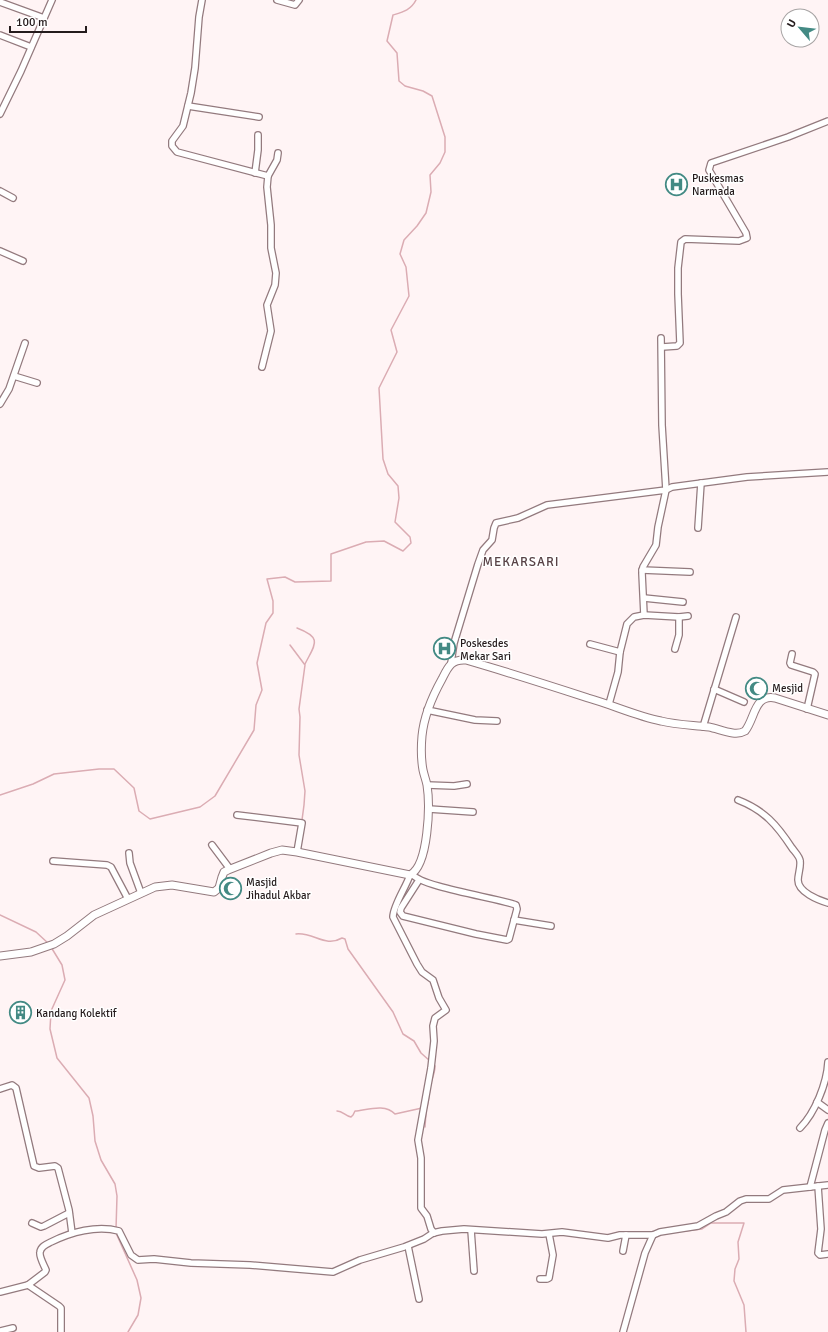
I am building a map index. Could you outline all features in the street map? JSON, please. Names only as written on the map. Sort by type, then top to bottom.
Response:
[{"type":"street","points":[[0,114],[52,0]]},
{"type":"street","points":[[202,0],[193,81],[188,106],[183,126],[172,140],[172,146],[175,150],[268,176]]},
{"type":"street","points":[[277,0],[295,5],[299,0]]},
{"type":"street","points":[[0,2],[44,18]]},
{"type":"street","points":[[0,34],[31,47]]},
{"type":"street","points":[[188,106],[258,117]]},
{"type":"street","points":[[662,347],[677,346],[680,343],[678,268],[681,242],[685,239],[739,241],[746,240],[747,238],[746,233],[709,170],[714,162],[788,137],[828,121]]},
{"type":"street","points":[[255,173],[258,135]]},
{"type":"street","points":[[262,366],[271,330],[267,305],[275,285],[276,273],[271,248],[271,225],[267,186],[268,176],[277,160],[278,153]]},
{"type":"street","points":[[0,191],[13,198]]},
{"type":"street","points":[[0,251],[23,261]]},
{"type":"street","points":[[644,615],[642,570],[656,545],[658,527],[666,490],[662,425],[661,338]]},
{"type":"street","points":[[0,404],[9,389],[25,343]]},
{"type":"street","points":[[14,376],[37,383]]},
{"type":"street","points":[[434,1233],[430,1229],[427,1216],[421,1208],[421,1158],[418,1140],[431,1068],[434,1041],[434,1022],[435,1018],[446,1010],[439,998],[434,980],[422,972],[393,917],[394,911],[411,874],[418,868],[422,857],[428,809],[427,786],[423,770],[421,743],[427,710],[432,696],[451,664],[454,643],[478,564],[483,550],[492,540],[496,523],[518,518],[547,505],[666,490],[672,487],[748,477],[828,472]]},
{"type":"street","points":[[698,528],[701,483]]},
{"type":"street","points":[[642,570],[690,572]]},
{"type":"street","points":[[644,598],[683,602]]},
{"type":"street","points":[[609,704],[618,672],[620,652],[627,624],[634,617],[644,615],[679,617],[688,616]]},
{"type":"street","points":[[675,649],[679,635],[679,617]]},
{"type":"street","points":[[703,727],[736,618]]},
{"type":"street","points":[[590,644],[620,652]]},
{"type":"street","points":[[792,654],[790,663],[793,667],[813,672],[815,674],[807,709]]},
{"type":"street","points":[[451,664],[458,660],[466,660],[609,704],[641,716],[661,721],[739,733],[747,730],[760,702],[767,697],[775,698],[828,715]]},
{"type":"street","points":[[714,689],[744,702]]},
{"type":"street","points":[[427,710],[475,720],[497,721]]},
{"type":"street","points":[[427,786],[454,786],[467,784]]},
{"type":"street","points":[[738,800],[756,808],[779,828],[800,861],[798,882],[800,887],[819,900],[828,903]]},
{"type":"street","points":[[428,809],[473,812]]},
{"type":"street","points":[[237,815],[300,823],[297,852]]},
{"type":"street","points":[[212,845],[230,869]]},
{"type":"street","points":[[0,956],[41,949],[54,944],[94,915],[155,887],[172,885],[214,892],[219,888],[223,874],[230,869],[271,852],[282,850],[411,874],[419,880],[489,899],[515,904],[517,909],[510,938],[507,940],[476,934],[403,916],[400,912],[401,908],[419,880]]},
{"type":"street","points":[[129,853],[130,863],[141,893]]},
{"type":"street","points":[[53,861],[111,866],[128,899]]},
{"type":"street","points":[[514,920],[551,926]]},
{"type":"street","points":[[800,1128],[817,1102],[828,1069],[828,1062]]},
{"type":"street","points":[[0,1089],[12,1085],[16,1088],[32,1164],[37,1168],[53,1166],[58,1168],[70,1212],[72,1233]]},
{"type":"street","points":[[817,1102],[828,1110]]},
{"type":"street","points":[[810,1187],[828,1123]]},
{"type":"street","points":[[0,1292],[28,1285],[46,1271],[40,1254],[41,1249],[45,1245],[72,1233],[92,1230],[114,1230],[120,1232],[131,1255],[138,1260],[154,1259],[191,1263],[250,1265],[318,1272],[336,1272],[360,1260],[408,1246],[434,1233],[464,1229],[542,1234],[568,1232],[608,1238],[653,1235],[660,1232],[698,1226],[730,1210],[743,1200],[752,1198],[769,1199],[783,1190],[828,1185]]},
{"type":"street","points":[[818,1186],[821,1229],[818,1254],[828,1254]]},
{"type":"street","points":[[32,1223],[41,1227],[70,1212]]},
{"type":"street","points":[[471,1230],[474,1271]]},
{"type":"street","points":[[540,1279],[547,1280],[549,1278],[553,1255],[549,1234]]},
{"type":"street","points":[[623,1332],[645,1253],[653,1235]]},
{"type":"street","points":[[623,1251],[626,1236]]},
{"type":"street","points":[[408,1246],[419,1299]]},
{"type":"street","points":[[28,1285],[60,1306],[61,1332]]},
{"type":"street","points":[[2,1331],[13,1328]]},
{"type":"waterway","points":[[0,795],[33,784],[54,774],[99,769],[114,769],[134,788],[139,811],[150,819],[200,807],[215,796],[254,730],[256,705],[262,690],[257,663],[266,623],[273,613],[273,601],[267,579],[285,577],[295,582],[331,581],[331,554],[366,542],[384,541],[403,551],[411,543],[410,537],[395,522],[399,498],[398,486],[388,474],[383,459],[379,388],[397,352],[391,330],[409,296],[406,267],[400,254],[404,240],[417,226],[426,213],[431,192],[430,175],[440,163],[445,152],[445,137],[432,96],[423,91],[405,86],[399,81],[397,53],[387,41],[393,15],[403,12],[416,0]]},
{"type":"waterway","points":[[297,628],[311,635],[314,639],[314,646],[305,664]]},
{"type":"waterway","points":[[290,645],[305,665],[299,709],[299,755],[305,791],[302,820]]},
{"type":"waterway","points":[[0,915],[36,932],[49,944]]},
{"type":"waterway","points":[[296,934],[308,935],[325,941],[336,941],[342,938],[345,939],[348,949],[393,1012],[403,1034],[414,1041],[421,1053],[430,1061]]},
{"type":"waterway","points":[[51,947],[62,965],[65,980],[51,1011],[50,1029],[57,1058],[89,1098],[93,1116],[95,1141],[101,1160],[115,1184],[117,1196],[116,1229]]},
{"type":"waterway","points":[[426,1110],[435,1069],[433,1064]]},
{"type":"waterway","points":[[337,1111],[351,1117],[355,1111],[370,1109],[381,1108],[395,1114],[422,1108]]},
{"type":"waterway","points":[[425,1127],[426,1113]]},
{"type":"waterway","points":[[685,1231],[702,1229],[711,1223],[744,1223],[738,1242],[739,1259],[735,1269],[734,1281],[744,1305],[746,1332]]},
{"type":"waterway","points":[[116,1233],[137,1280],[141,1298],[138,1315],[128,1332]]},
{"type":"place","name":"Puskesmas Narmada","points":[[677,184]]},
{"type":"place","name":"Poskesdes Mekar Sari","points":[[444,649]]},
{"type":"place","name":"Mesjid","points":[[757,688]]},
{"type":"place","name":"Masjid Jihadul Akbar","points":[[230,888]]},
{"type":"place","name":"Kandang Kolektif","points":[[21,1013]]},
{"type":"district","name":"MEKARSARI","points":[[521,561]]}]
